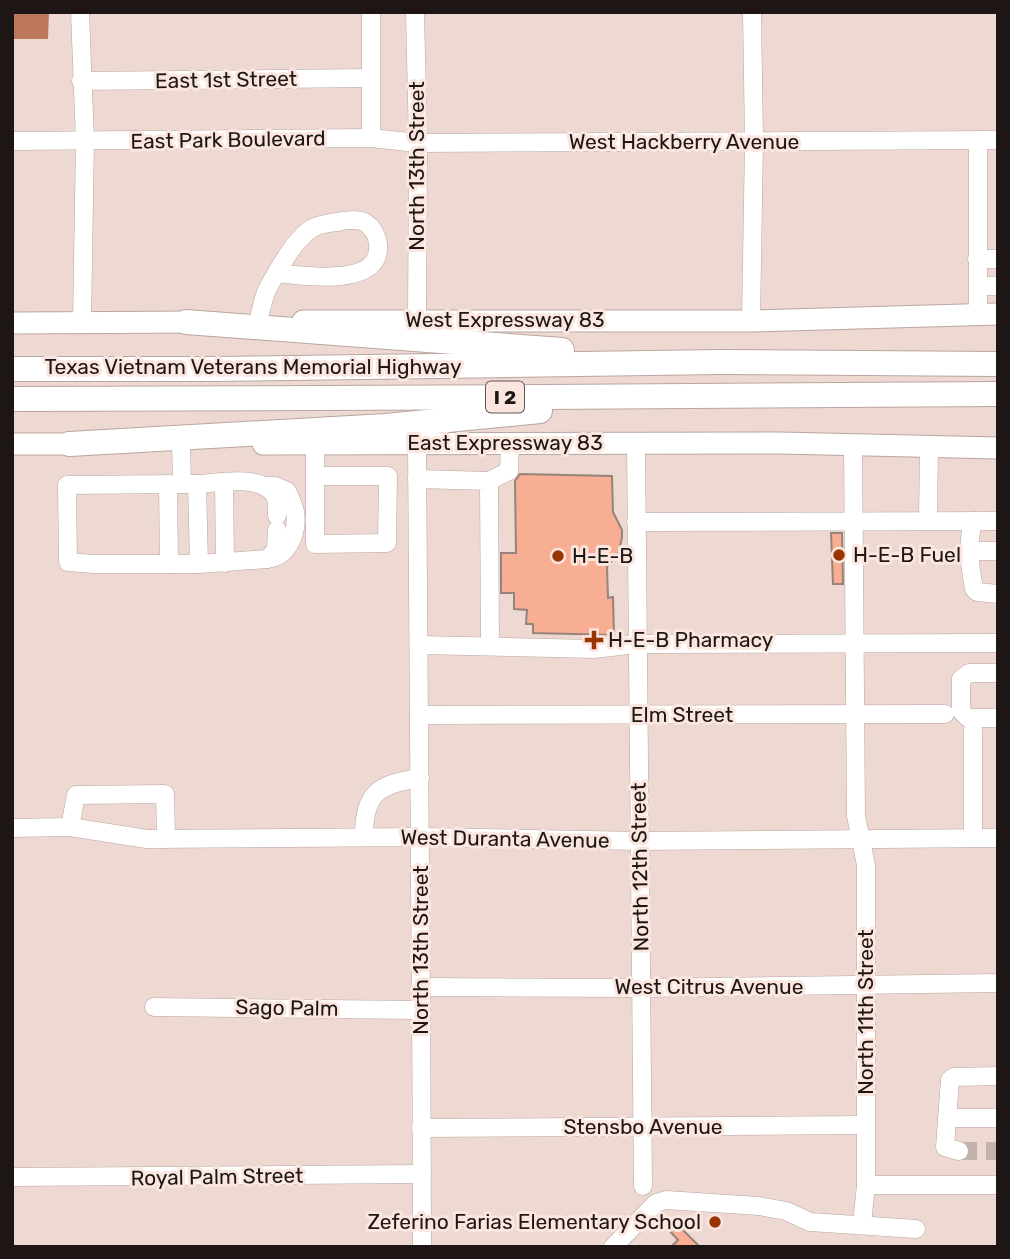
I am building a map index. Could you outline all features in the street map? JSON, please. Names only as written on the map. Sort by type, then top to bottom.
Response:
[{"type":"highway","points":[[186,322],[720,362]]},
{"type":"highway","name":"Texas Vietnam Veterans Memorial Highway","points":[[12,369],[720,362],[998,363]]},
{"type":"highway","name":"Texas Vietnam Veterans Memorial Highway","points":[[12,399],[420,396],[682,398],[998,394]]},
{"type":"highway","points":[[69,444],[386,426],[682,398]]},
{"type":"main road","name":"West Expressway 83","points":[[12,323],[751,321],[988,315]]},
{"type":"main road","points":[[960,448],[998,438]]},
{"type":"main road","name":"East Expressway 83","points":[[12,444],[636,443],[998,448]]},
{"type":"street","points":[[80,12],[85,141],[82,322]]},
{"type":"street","points":[[371,12],[371,138]]},
{"type":"street","name":"North 13th Street","points":[[415,12],[418,143],[417,320]]},
{"type":"street","points":[[751,321],[754,142],[752,12]]},
{"type":"street","name":"East 1st Street","points":[[81,81],[370,78]]},
{"type":"street","name":"West Hackberry Avenue","points":[[371,138],[418,143],[998,140]]},
{"type":"street","name":"East Park Boulevard","points":[[85,141],[371,138]]},
{"type":"street","points":[[978,140],[978,286],[988,315]]},
{"type":"street","points":[[12,141],[85,141]]},
{"type":"street","points":[[258,321],[266,292],[278,273],[303,236],[322,225],[346,220],[363,222],[374,230],[379,248],[369,268],[351,275],[330,278],[278,273]]},
{"type":"street","points":[[977,259],[998,259]]},
{"type":"street","points":[[978,286],[998,286]]},
{"type":"street","name":"North 13th Street","points":[[417,443],[422,837],[422,1247]]},
{"type":"street","points":[[418,479],[489,481],[509,471],[510,443]]},
{"type":"street","name":"North 12th Street","points":[[636,443],[643,1186]]},
{"type":"street","points":[[181,444],[182,484],[199,564]]},
{"type":"street","points":[[315,444],[315,544],[418,543]]},
{"type":"street","name":"North 11th Street","points":[[853,444],[856,816],[866,865],[866,1185],[862,1224]]},
{"type":"street","points":[[928,521],[929,447]]},
{"type":"street","points":[[315,477],[388,476],[387,543]]},
{"type":"street","points":[[489,481],[490,645]]},
{"type":"street","points":[[223,483],[225,563]]},
{"type":"street","points":[[223,483],[253,483],[275,486],[287,491],[295,512],[295,529],[289,547],[277,558],[272,555],[225,563],[199,564],[68,562],[67,485],[223,483]]},
{"type":"street","points":[[169,564],[182,484]]},
{"type":"street","points":[[263,486],[274,494],[279,520],[271,546],[272,555]]},
{"type":"street","points":[[974,521],[970,533],[980,579],[985,584],[998,584]]},
{"type":"street","points":[[636,522],[998,521]]},
{"type":"street","points":[[974,551],[998,551]]},
{"type":"street","points":[[974,551],[974,589],[977,592],[998,594]]},
{"type":"street","points":[[419,645],[594,649],[636,644],[998,643]]},
{"type":"street","points":[[998,673],[969,673],[961,679],[961,711],[968,718],[998,718]]},
{"type":"street","name":"Elm Street","points":[[419,715],[945,714]]},
{"type":"street","points":[[973,730],[973,838]]},
{"type":"street","points":[[364,837],[366,809],[377,792],[394,782],[420,778]]},
{"type":"street","points":[[70,827],[76,795],[165,794],[166,839]]},
{"type":"street","name":"West Duranta Avenue","points":[[12,828],[70,827],[147,839],[422,837],[640,841],[998,838]]},
{"type":"street","name":"West Citrus Avenue","points":[[420,987],[642,988],[998,983]]},
{"type":"street","name":"Sago Palm","points":[[154,1007],[420,1010]]},
{"type":"street","points":[[958,1151],[945,1147],[950,1080],[954,1077],[998,1076]]},
{"type":"street","points":[[947,1118],[998,1118]]},
{"type":"street","name":"Stensbo Avenue","points":[[421,1128],[866,1125]]},
{"type":"street","name":"Royal Palm Street","points":[[12,1177],[422,1174]]},
{"type":"street","points":[[866,1185],[998,1185]]},
{"type":"street","points":[[613,1247],[656,1203],[666,1200],[759,1206],[786,1211],[810,1222],[916,1229]]},
{"type":"shaded area","points":[[12,12],[49,12],[48,39],[12,39]]},
{"type":"building","name":"H-E-B","points":[[520,474],[612,476],[613,512],[622,530],[619,552],[607,567],[608,598],[613,597],[614,635],[533,633],[533,624],[526,624],[527,610],[514,609],[514,593],[501,593],[501,553],[516,553],[515,481]]},
{"type":"building","name":"H-E-B Fuel","points":[[831,533],[842,533],[843,584],[833,584]]},
{"type":"building","points":[[675,1222],[700,1247],[671,1247],[678,1240],[668,1229]]},
{"type":"tunnel","points":[[959,1151],[998,1151]]},
{"type":"place","name":"H-E-B Fuel","points":[[839,555]]},
{"type":"place","name":"H-E-B","points":[[558,556]]},
{"type":"place","name":"H-E-B Pharmacy","points":[[594,640]]},
{"type":"place","name":"Zeferino Farias Elementary School","points":[[715,1222]]}]
